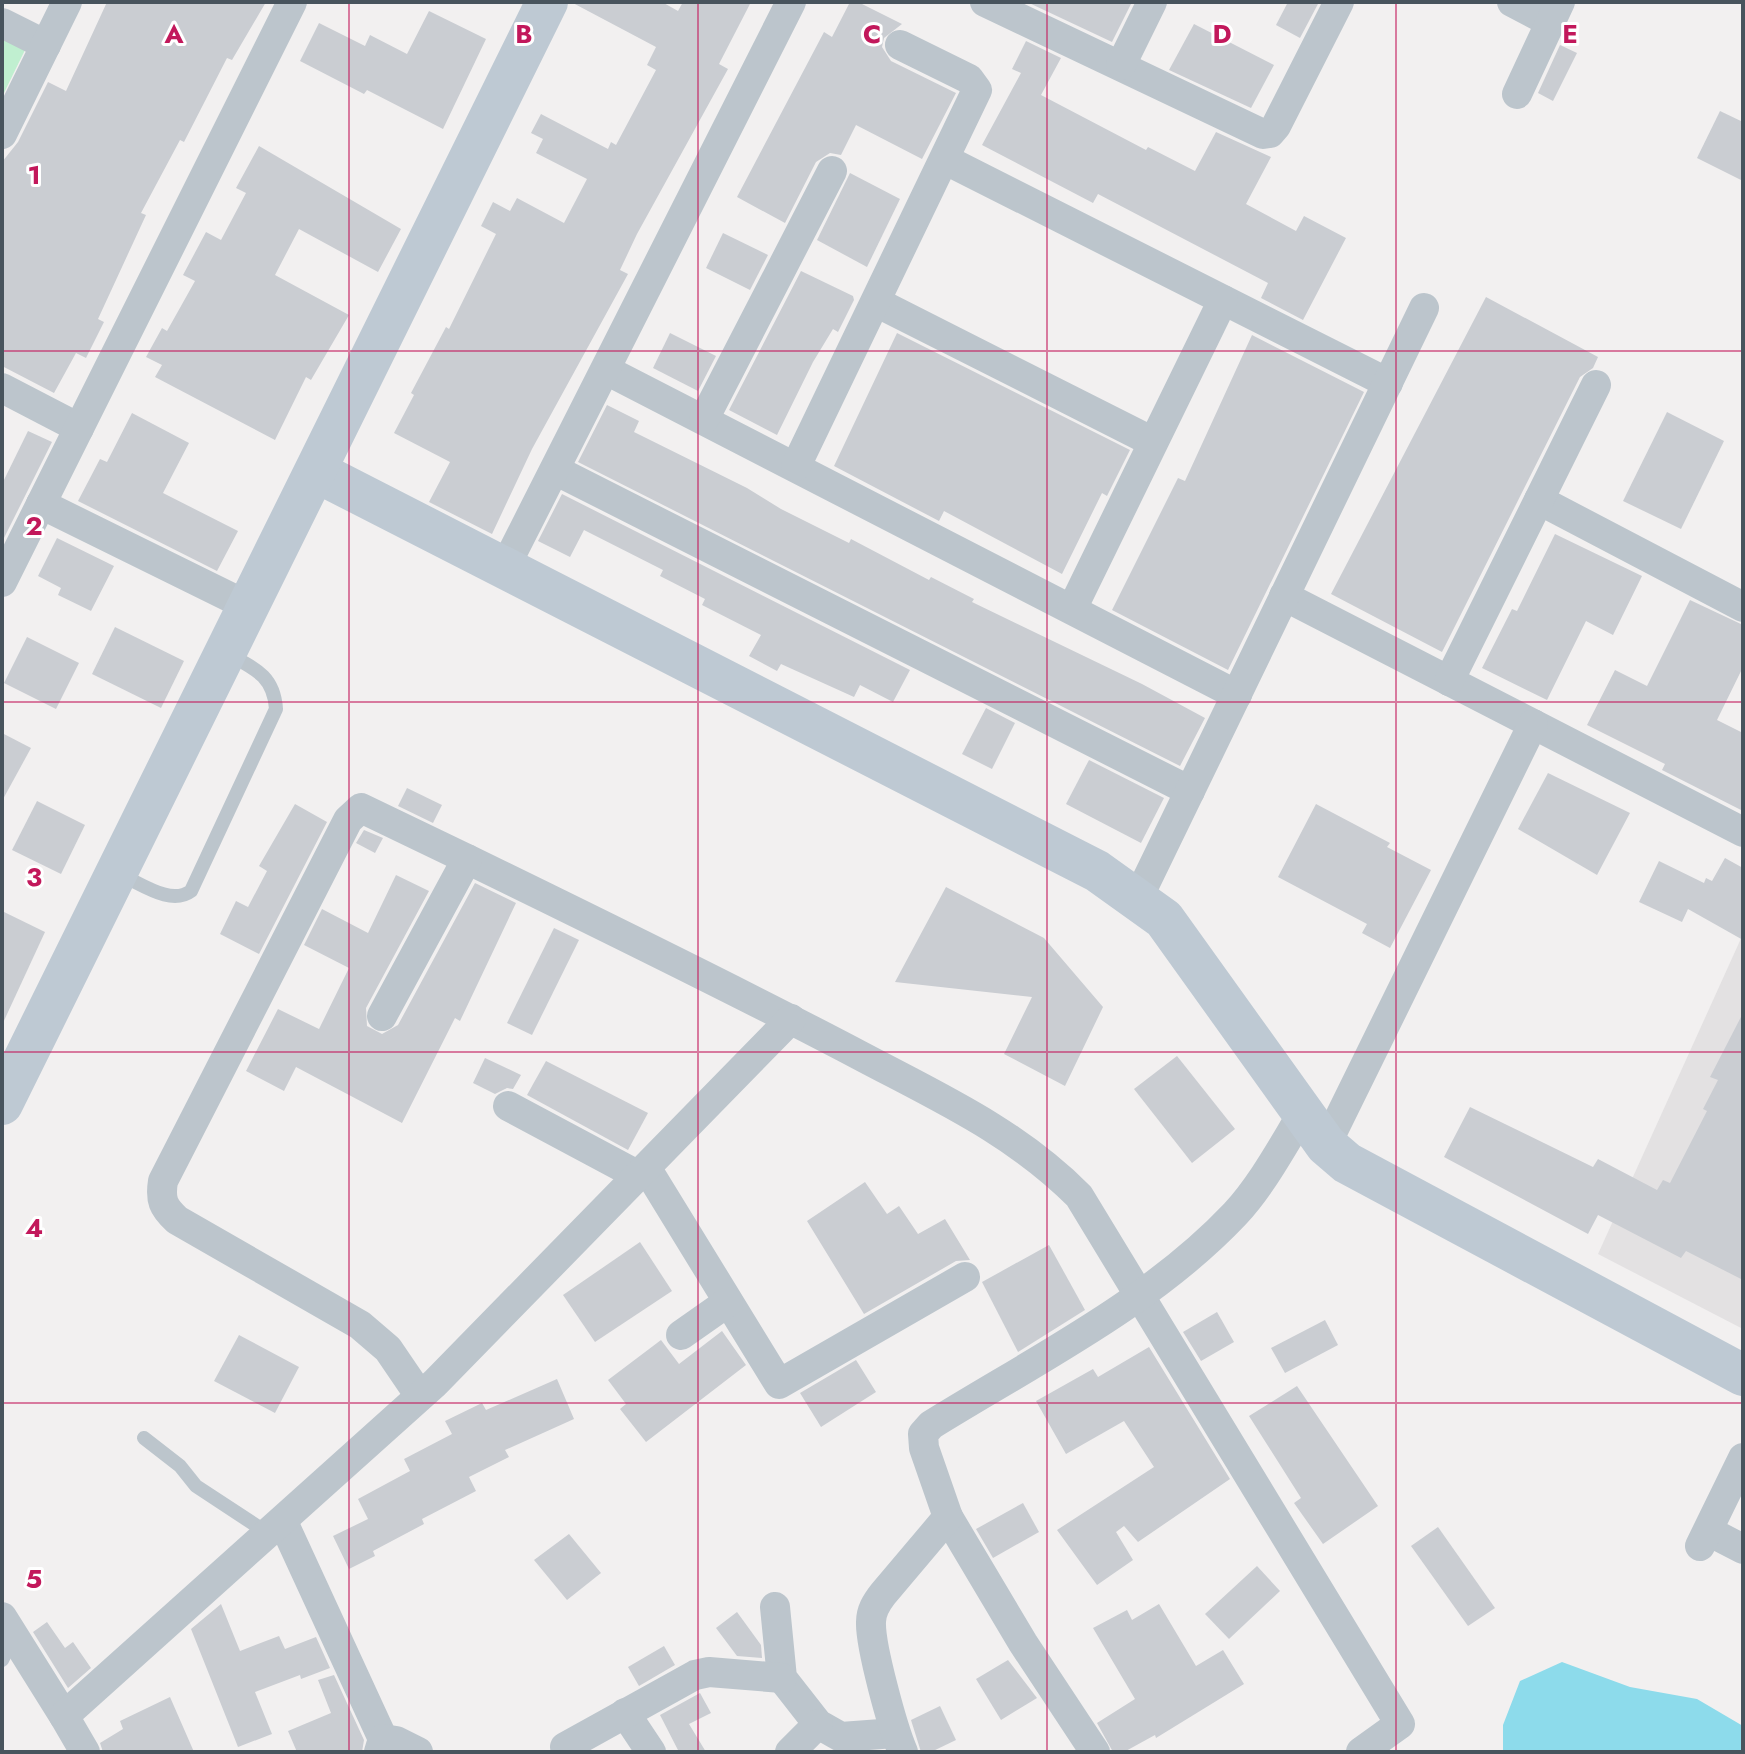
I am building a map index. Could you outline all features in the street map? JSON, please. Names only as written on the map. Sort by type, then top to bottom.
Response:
[{"type":"street","points":[[2,134],[67,2]]},
{"type":"street","points":[[2,582],[292,2]]},
{"type":"street","points":[[2,1104],[13,1052],[117,873],[547,2]]},
{"type":"street","points":[[504,569],[791,2]]},
{"type":"street","points":[[985,2],[1253,131],[1270,133],[1339,2]]},
{"type":"street","points":[[1121,65],[1152,2]]},
{"type":"street","points":[[1512,2],[1555,12],[1517,94]]},
{"type":"street","points":[[2,23],[46,45]]},
{"type":"street","points":[[796,466],[975,97],[974,83],[900,45]]},
{"type":"street","points":[[946,160],[1388,383]]},
{"type":"street","points":[[704,419],[832,171]]},
{"type":"street","points":[[1072,609],[1223,300]]},
{"type":"street","points":[[876,302],[1153,442]]},
{"type":"street","points":[[1138,898],[1424,308]]},
{"type":"street","points":[[606,370],[1237,695]]},
{"type":"street","points":[[1449,681],[1596,385]]},
{"type":"street","points":[[2,388],[79,428]]},
{"type":"street","points":[[555,470],[1190,791]]},
{"type":"street","points":[[317,472],[1083,864],[1138,898],[1164,919],[1314,1129],[1347,1163],[1743,1375]]},
{"type":"street","points":[[1539,500],[1743,607]]},
{"type":"street","points":[[41,504],[250,607]]},
{"type":"street","points":[[1284,596],[1743,832]]},
{"type":"street","points":[[1095,1752],[1023,1643],[948,1517],[924,1448],[923,1434],[931,1425],[1138,1296],[1207,1242],[1314,1129],[1533,724]]},
{"type":"street","points":[[420,1396],[388,1349],[360,1325],[177,1220],[164,1208],[161,1196],[163,1181],[354,811],[371,810],[791,1019],[996,1128],[1043,1160],[1079,1196],[1400,1724],[1361,1752]]},
{"type":"street","points":[[382,1016],[467,859]]},
{"type":"street","points":[[64,1716],[420,1396],[643,1173],[791,1019]]},
{"type":"street","points":[[508,1106],[643,1173],[779,1384],[965,1277]]},
{"type":"street","points":[[681,1335],[728,1302]]},
{"type":"street","points":[[1743,1458],[1704,1538],[1743,1549]]},
{"type":"street","points":[[775,1607],[782,1678],[818,1724],[841,1737],[899,1742],[870,1625],[873,1607],[948,1517]]},
{"type":"street","points":[[276,1528],[381,1745],[396,1741],[418,1752]]},
{"type":"street","points":[[5,1632],[64,1716],[85,1752]]},
{"type":"street","points":[[565,1747],[695,1675],[709,1672],[782,1678]]},
{"type":"street","points":[[625,1713],[651,1752]]},
{"type":"street","points":[[790,1752],[818,1724]]},
{"type":"lane","points":[[117,873],[172,897],[183,897],[191,891],[276,709],[275,691],[263,673],[227,653]]},
{"type":"lane","points":[[144,1438],[180,1466],[196,1486],[276,1528]]},
{"type":"shaded area","points":[[1743,934],[1743,1329],[1598,1254]]},
{"type":"green space","points":[[2,39],[25,50],[2,97]]},
{"type":"water","points":[[1562,1662],[1630,1687],[1697,1699],[1743,1726],[1743,1752],[1503,1752],[1503,1725],[1520,1681]]},
{"type":"building","points":[[107,2],[266,2],[232,60],[227,58],[184,142],[180,140],[141,213],[146,215],[98,319],[104,322],[86,358],[76,353],[54,393],[2,366],[2,162],[18,142],[48,82],[66,91]]},
{"type":"building","points":[[571,2],[662,2],[678,11],[683,2],[751,2],[719,64],[728,69],[637,234],[620,270],[628,274],[532,449],[492,534],[429,502],[450,462],[394,433],[414,395],[411,393],[446,327],[449,329],[496,234],[481,226],[493,202],[510,211],[517,198],[564,223],[587,179],[536,153],[543,139],[531,133],[541,114],[608,149],[611,142],[616,145],[656,70],[647,65],[656,47]]},
{"type":"building","points":[[850,2],[858,2],[902,24],[884,38],[882,47],[891,61],[956,93],[922,159],[856,125],[841,155],[830,153],[816,162],[785,223],[737,197],[824,32],[832,37]]},
{"type":"building","points":[[1027,2],[1132,2],[1112,42]]},
{"type":"building","points":[[1288,2],[1319,2],[1300,38],[1276,25]]},
{"type":"building","points":[[429,11],[486,39],[443,129],[367,90],[364,94],[300,61],[319,23],[365,46],[370,35],[407,54]]},
{"type":"building","points":[[1194,24],[1274,65],[1251,108],[1169,70]]},
{"type":"building","points":[[1026,41],[1061,58],[1041,95],[1146,150],[1148,147],[1195,171],[1216,132],[1271,157],[1246,204],[1296,231],[1304,216],[1346,238],[1303,320],[1261,298],[1268,283],[1098,194],[1093,203],[982,145],[1021,73],[1012,69]]},
{"type":"building","points":[[1560,45],[1577,53],[1553,101],[1538,93]]},
{"type":"building","points":[[1720,111],[1743,122],[1743,181],[1697,158]]},
{"type":"building","points":[[259,146],[401,229],[378,272],[299,229],[275,275],[349,315],[311,380],[306,377],[275,440],[155,377],[162,365],[146,357],[162,328],[167,331],[195,281],[183,275],[206,232],[221,240],[246,193],[236,188]]},
{"type":"building","points":[[850,173],[900,199],[867,267],[817,240]]},
{"type":"building","points":[[723,233],[768,255],[750,290],[706,268]]},
{"type":"building","points":[[801,271],[853,296],[854,300],[838,332],[833,329],[813,362],[777,435],[729,410]]},
{"type":"building","points":[[1486,297],[1598,357],[1593,368],[1580,377],[1442,652],[1331,594]]},
{"type":"building","points":[[670,333],[716,356],[698,391],[653,368]]},
{"type":"building","points":[[897,333],[1130,450],[1107,496],[1102,493],[1062,574],[944,511],[939,521],[834,466]]},
{"type":"building","points":[[1252,335],[1364,392],[1228,670],[1112,610],[1178,478],[1185,481]]},
{"type":"building","points":[[607,405],[639,421],[634,432],[747,488],[781,509],[849,543],[851,539],[929,580],[931,577],[974,599],[972,602],[1205,718],[1180,766],[578,462]]},
{"type":"building","points":[[1667,412],[1724,441],[1681,529],[1623,501]]},
{"type":"building","points":[[132,413],[189,443],[163,493],[238,531],[217,571],[78,501],[100,459],[107,462]]},
{"type":"building","points":[[28,431],[52,442],[2,542],[2,484]]},
{"type":"building","points":[[562,494],[910,670],[893,702],[860,685],[854,697],[781,664],[777,671],[749,656],[761,635],[702,605],[705,599],[660,576],[663,570],[584,530],[570,557],[538,541]]},
{"type":"building","points":[[1555,534],[1642,576],[1613,635],[1586,621],[1547,700],[1482,668],[1512,609],[1517,611]]},
{"type":"building","points":[[57,538],[114,566],[91,611],[58,595],[61,588],[38,576]]},
{"type":"building","points":[[1690,600],[1743,625],[1743,667],[1717,720],[1743,733],[1743,811],[1662,770],[1665,764],[1587,725],[1615,670],[1647,686]]},
{"type":"building","points":[[115,627],[184,661],[161,708],[92,674]]},
{"type":"building","points":[[27,637],[79,663],[56,709],[4,683]]},
{"type":"building","points":[[986,708],[1015,723],[992,769],[962,754]]},
{"type":"building","points":[[2,733],[31,748],[2,801]]},
{"type":"building","points":[[1089,760],[1164,798],[1141,843],[1066,804]]},
{"type":"building","points":[[1548,773],[1630,813],[1597,875],[1518,829]]},
{"type":"building","points":[[407,788],[442,805],[433,823],[398,806]]},
{"type":"building","points":[[37,801],[85,825],[61,874],[12,850]]},
{"type":"building","points":[[295,804],[327,822],[259,954],[220,934],[236,901],[248,907],[267,871],[259,866]]},
{"type":"building","points":[[1316,804],[1390,843],[1387,847],[1431,870],[1390,948],[1362,933],[1367,924],[1278,877]]},
{"type":"building","points":[[364,830],[383,838],[375,853],[356,843]]},
{"type":"building","points":[[1725,858],[1743,868],[1743,940],[1688,909],[1682,922],[1639,902],[1659,861],[1704,883],[1706,878],[1712,881]]},
{"type":"building","points":[[396,875],[429,891],[366,1008],[367,1026],[382,1034],[398,1025],[475,883],[516,903],[460,1021],[455,1018],[402,1123],[296,1067],[284,1091],[246,1071],[278,1009],[319,1029],[349,968],[304,945],[322,909],[368,933]]},
{"type":"building","points":[[946,887],[1044,938],[1103,1007],[1065,1086],[1004,1054],[1032,997],[895,982]]},
{"type":"building","points":[[2,911],[45,932],[2,1025]]},
{"type":"building","points":[[554,928],[579,940],[532,1035],[507,1023]]},
{"type":"building","points":[[1743,1013],[1743,1280],[1686,1251],[1681,1258],[1598,1215],[1588,1234],[1444,1157],[1470,1107],[1593,1167],[1598,1159],[1657,1190],[1663,1180],[1670,1183],[1707,1111],[1703,1109],[1718,1080],[1710,1077]]},
{"type":"building","points":[[1177,1056],[1235,1129],[1192,1163],[1134,1089]]},
{"type":"building","points":[[485,1058],[521,1075],[513,1089],[507,1088],[495,1094],[473,1083]]},
{"type":"building","points":[[546,1061],[648,1113],[628,1150],[527,1095]]},
{"type":"building","points":[[865,1182],[887,1214],[899,1206],[918,1234],[945,1219],[970,1260],[956,1261],[864,1314],[807,1221]]},
{"type":"building","points":[[640,1242],[672,1291],[595,1342],[563,1295]]},
{"type":"building","points":[[1049,1245],[1085,1310],[1018,1352],[982,1282]]},
{"type":"building","points":[[1217,1312],[1234,1342],[1201,1361],[1183,1332]]},
{"type":"building","points":[[1325,1320],[1338,1345],[1285,1373],[1271,1348]]},
{"type":"building","points":[[722,1331],[746,1365],[646,1442],[620,1409],[626,1404],[608,1380],[661,1340],[679,1364]]},
{"type":"building","points":[[239,1335],[299,1367],[275,1413],[214,1381]]},
{"type":"building","points":[[1149,1347],[1230,1479],[1138,1542],[1124,1526],[1116,1532],[1133,1560],[1097,1585],[1057,1530],[1154,1467],[1124,1421],[1066,1454],[1036,1401],[1093,1369],[1098,1377]]},
{"type":"building","points":[[856,1360],[876,1392],[821,1427],[800,1393]]},
{"type":"building","points":[[557,1379],[574,1419],[505,1450],[509,1457],[469,1477],[476,1491],[422,1519],[424,1524],[373,1551],[375,1556],[349,1569],[333,1536],[368,1519],[358,1499],[410,1471],[404,1459],[452,1434],[445,1421],[482,1403],[486,1410]]},
{"type":"building","points":[[1297,1386],[1378,1506],[1323,1544],[1294,1503],[1301,1498],[1249,1416]]},
{"type":"building","points":[[1023,1503],[1039,1532],[993,1558],[976,1529]]},
{"type":"building","points":[[1438,1527],[1495,1608],[1468,1626],[1411,1546]]},
{"type":"building","points":[[569,1534],[601,1573],[567,1600],[534,1560]]},
{"type":"building","points":[[1257,1566],[1280,1591],[1229,1639],[1205,1614]]},
{"type":"building","points":[[221,1604],[240,1651],[279,1636],[285,1649],[316,1637],[330,1668],[301,1679],[300,1675],[255,1692],[272,1734],[238,1747],[191,1629]]},
{"type":"building","points":[[1159,1604],[1196,1666],[1223,1650],[1244,1684],[1156,1738],[1155,1735],[1124,1752],[1113,1752],[1097,1723],[1135,1699],[1093,1628],[1127,1610],[1132,1620]]},
{"type":"building","points":[[737,1612],[761,1645],[762,1658],[737,1656],[716,1628]]},
{"type":"building","points":[[47,1622],[65,1648],[73,1642],[91,1668],[68,1688],[33,1632]]},
{"type":"building","points":[[664,1646],[675,1665],[639,1686],[628,1667]]},
{"type":"building","points":[[1008,1660],[1037,1698],[1001,1720],[976,1679]]},
{"type":"building","points":[[334,1675],[364,1740],[362,1752],[297,1752],[288,1731],[331,1713],[318,1680]]},
{"type":"building","points":[[700,1693],[711,1713],[689,1724],[706,1752],[679,1752],[660,1715]]},
{"type":"building","points":[[170,1697],[194,1752],[103,1752],[100,1743],[123,1729],[120,1721]]},
{"type":"building","points":[[940,1706],[956,1740],[931,1752],[921,1752],[911,1720]]}]
